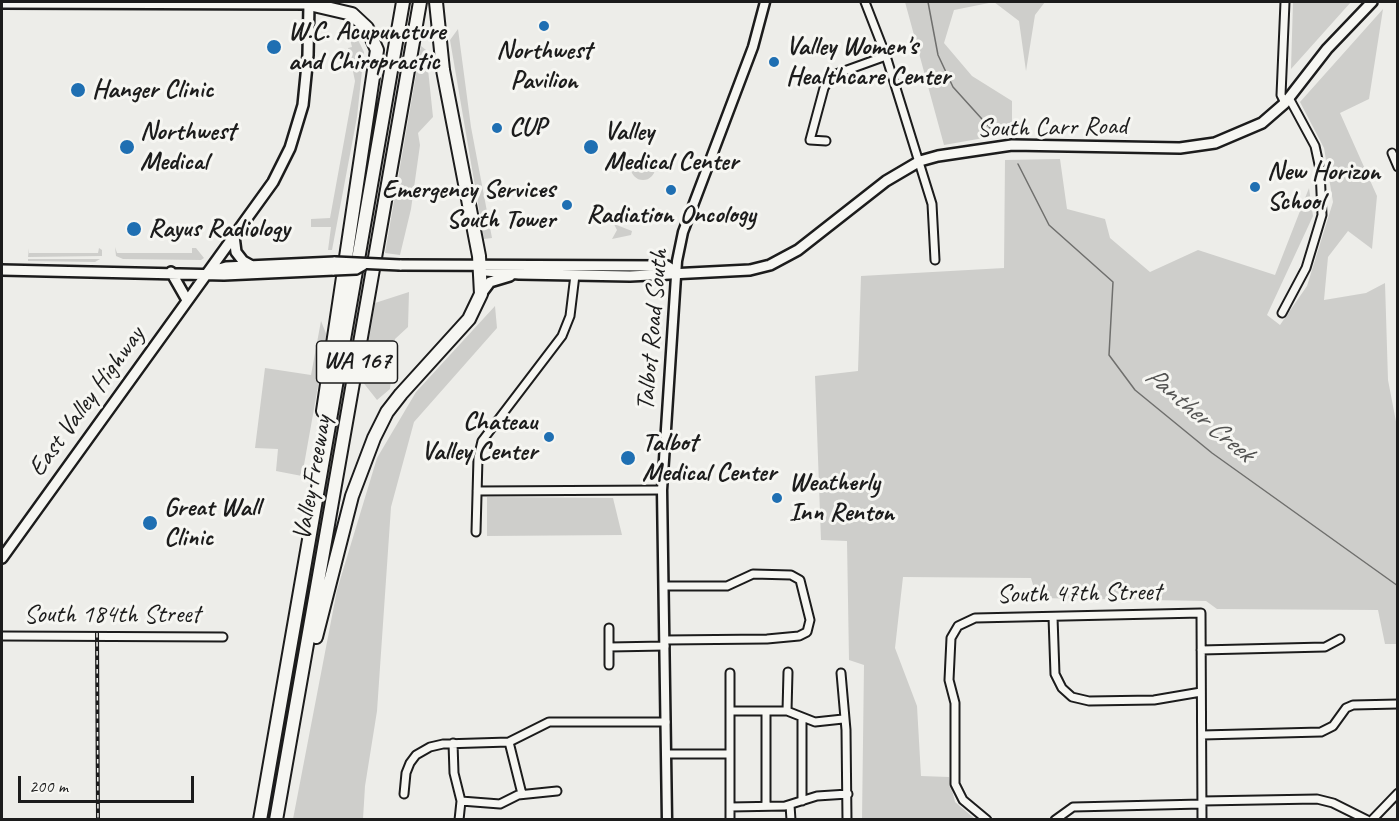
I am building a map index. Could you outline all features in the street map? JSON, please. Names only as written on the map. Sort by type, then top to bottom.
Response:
[{"type":"highway","points":[[312,2],[345,11],[358,19],[372,36],[377,58],[353,196],[307,510],[312,520]]},
{"type":"highway","name":"Valley Freeway","points":[[260,819],[402,2]]},
{"type":"highway","points":[[271,819],[414,2]]},
{"type":"highway","name":"Valley Freeway","points":[[276,819],[420,2]]},
{"type":"highway","points":[[294,722],[352,496],[370,447],[387,412],[420,371],[469,319],[481,294],[480,267],[441,60],[436,2]]},
{"type":"main road","points":[[2,3],[312,2]]},
{"type":"main road","name":"East Valley Highway","points":[[2,558],[273,182],[295,134],[306,79],[312,2]]},
{"type":"main road","name":"South Carr Road","points":[[676,272],[730,273],[770,265],[798,250],[886,181],[920,161],[954,152],[1012,145],[1199,147],[1241,134],[1262,123],[1287,100],[1327,49],[1371,2]]},
{"type":"main road","points":[[234,236],[236,252],[243,261],[252,266]]},
{"type":"main road","points":[[2,270],[224,274],[335,266],[357,261],[363,265],[480,267],[486,264],[667,266],[676,272]]},
{"type":"main road","points":[[208,272],[226,267],[335,266]]},
{"type":"main road","points":[[480,267],[486,271],[519,274],[666,276],[676,272]]},
{"type":"main road","points":[[171,272],[187,300]]},
{"type":"main road","points":[[481,294],[485,286],[494,280],[519,274]]},
{"type":"street","name":"Talbot Road South","points":[[667,819],[662,490],[676,272],[682,232],[752,50],[765,2]]},
{"type":"street","points":[[865,2],[886,57],[920,161],[934,217],[934,260]]},
{"type":"street","points":[[1282,313],[1305,268],[1322,215],[1320,169],[1315,146],[1287,100],[1281,95],[1285,2]]},
{"type":"street","points":[[826,141],[810,140],[821,97],[829,80],[836,74],[886,57]]},
{"type":"street","points":[[1392,153],[1398,167]]},
{"type":"street","points":[[476,532],[482,441],[562,336],[570,316],[575,275]]},
{"type":"street","points":[[477,491],[662,490]]},
{"type":"street","points":[[609,646],[799,636],[810,627],[801,580],[798,578],[753,574],[727,586],[664,586]]},
{"type":"street","name":"South 47th Street","points":[[987,819],[963,800],[955,784],[956,703],[950,680],[951,638],[959,625],[975,618],[1201,613],[1201,650]]},
{"type":"street","points":[[1053,616],[1054,674],[1062,688],[1072,697],[1089,701],[1154,700],[1201,692]]},
{"type":"street","points":[[609,628],[609,665]]},
{"type":"street","name":"South 184th Street","points":[[2,636],[223,637]]},
{"type":"street","points":[[1202,819],[1201,650],[1325,647],[1340,639]]},
{"type":"street","points":[[787,711],[788,672]]},
{"type":"street","points":[[841,673],[845,790],[848,794],[847,819]]},
{"type":"street","points":[[730,674],[728,754],[730,819]]},
{"type":"street","points":[[1202,735],[1321,732],[1333,726],[1346,708],[1353,705],[1398,704]]},
{"type":"street","points":[[730,711],[787,711],[815,722],[843,719]]},
{"type":"street","points":[[766,711],[766,806]]},
{"type":"street","points":[[802,718],[802,801]]},
{"type":"street","points":[[404,794],[406,772],[416,755],[430,747],[453,743],[509,742],[549,722],[666,722]]},
{"type":"street","points":[[509,742],[522,794]]},
{"type":"street","points":[[453,743],[454,773],[461,801],[459,819]]},
{"type":"street","points":[[666,754],[728,754]]},
{"type":"street","points":[[461,801],[500,804],[522,794],[557,791]]},
{"type":"street","points":[[1372,819],[1398,793]]},
{"type":"street","points":[[729,807],[790,805],[828,794],[848,794]]},
{"type":"street","points":[[1055,819],[1073,807],[1317,799],[1333,803],[1367,819]]},
{"type":"street","points":[[790,805],[791,819]]},
{"type":"shaded area","points":[[905,2],[994,2],[954,10],[944,43],[972,76],[1012,101],[1012,133],[944,145]]},
{"type":"shaded area","points":[[994,2],[1045,2],[1035,15],[1026,71],[1019,21]]},
{"type":"shaded area","points":[[1293,2],[1351,2],[1291,69]]},
{"type":"shaded area","points":[[1383,9],[1369,99],[1340,113],[1377,196],[1372,249],[1348,231],[1328,257],[1324,300],[1366,293],[1385,283],[1388,380],[1398,432],[1397,644],[1385,644],[1378,610],[1217,609],[1206,601],[1037,598],[1031,578],[903,577],[895,648],[917,706],[921,776],[949,777],[955,802],[975,819],[862,819],[864,665],[849,660],[847,541],[821,540],[815,376],[858,371],[861,276],[1004,268],[1005,160],[1060,159],[1067,209],[1105,219],[1110,238],[1150,272],[1198,250],[1275,275],[1309,188],[1313,216],[1267,315],[1280,325],[1307,286],[1333,202],[1324,148],[1300,102]]},
{"type":"shaded area","points":[[458,29],[471,127],[492,238],[484,239],[450,40]]},
{"type":"shaded area","points":[[354,32],[364,52],[357,117],[332,250],[328,250],[331,227],[311,227],[311,219],[330,218],[355,81],[348,48],[352,47],[349,35]]},
{"type":"shaded area","points":[[421,46],[426,50],[433,117],[418,133],[420,145],[411,209],[400,255],[385,253]]},
{"type":"shaded area","points":[[643,156],[648,157],[654,163],[654,173],[648,179],[643,180],[638,179],[632,173],[631,168],[632,163],[638,157]]},
{"type":"shaded area","points":[[614,224],[632,231],[631,235],[612,239],[617,230]]},
{"type":"shaded area","points":[[115,247],[117,253],[192,253],[192,248],[196,248],[204,258],[201,260],[123,259],[116,256]]},
{"type":"shaded area","points":[[29,248],[29,253],[98,253],[99,248],[102,250],[102,256],[28,257]]},
{"type":"shaded area","points":[[28,259],[100,259],[95,262],[28,261]]},
{"type":"shaded area","points":[[409,292],[408,327],[395,339],[390,389],[377,400],[362,381],[375,303]]},
{"type":"shaded area","points":[[495,306],[497,328],[414,422],[391,507],[377,711],[365,786],[363,819],[293,819],[337,590],[377,458],[416,392]]},
{"type":"shaded area","points":[[321,321],[327,336],[302,476],[276,471],[278,449],[255,448],[265,368],[311,375]]},
{"type":"shaded area","points":[[487,497],[613,498],[622,535],[487,536]]},
{"type":"waterway","name":"Panther Creek","points":[[928,2],[938,55],[953,87],[991,129]]},
{"type":"waterway","name":"Panther Creek","points":[[1018,164],[1049,225],[1113,282],[1109,355],[1135,390],[1212,453],[1398,586]]},
{"type":"railway","points":[[97,633],[98,820]]},
{"type":"place","name":"Northwest Pavilion","points":[[544,26]]},
{"type":"place","name":"W.C. Acupuncture and Chiropractic","points":[[274,47]]},
{"type":"place","name":"Valley Women's Healthcare Center","points":[[774,62]]},
{"type":"place","name":"Hanger Clinic","points":[[78,90]]},
{"type":"place","name":"CUP","points":[[497,128]]},
{"type":"place","name":"Northwest Medical","points":[[127,147]]},
{"type":"place","name":"Valley Medical Center","points":[[591,147]]},
{"type":"place","name":"New Horizon School","points":[[1255,187]]},
{"type":"place","name":"Radiation Oncology","points":[[671,190]]},
{"type":"place","name":"Emergency Services South Tower","points":[[567,205]]},
{"type":"place","name":"Rayus Radiology","points":[[134,229]]},
{"type":"place","name":"Chateau Valley Center","points":[[549,437]]},
{"type":"place","name":"Talbot Medical Center","points":[[628,458]]},
{"type":"place","name":"Weatherly Inn Renton","points":[[777,498]]},
{"type":"place","name":"Great Wall Clinic","points":[[150,523]]}]
